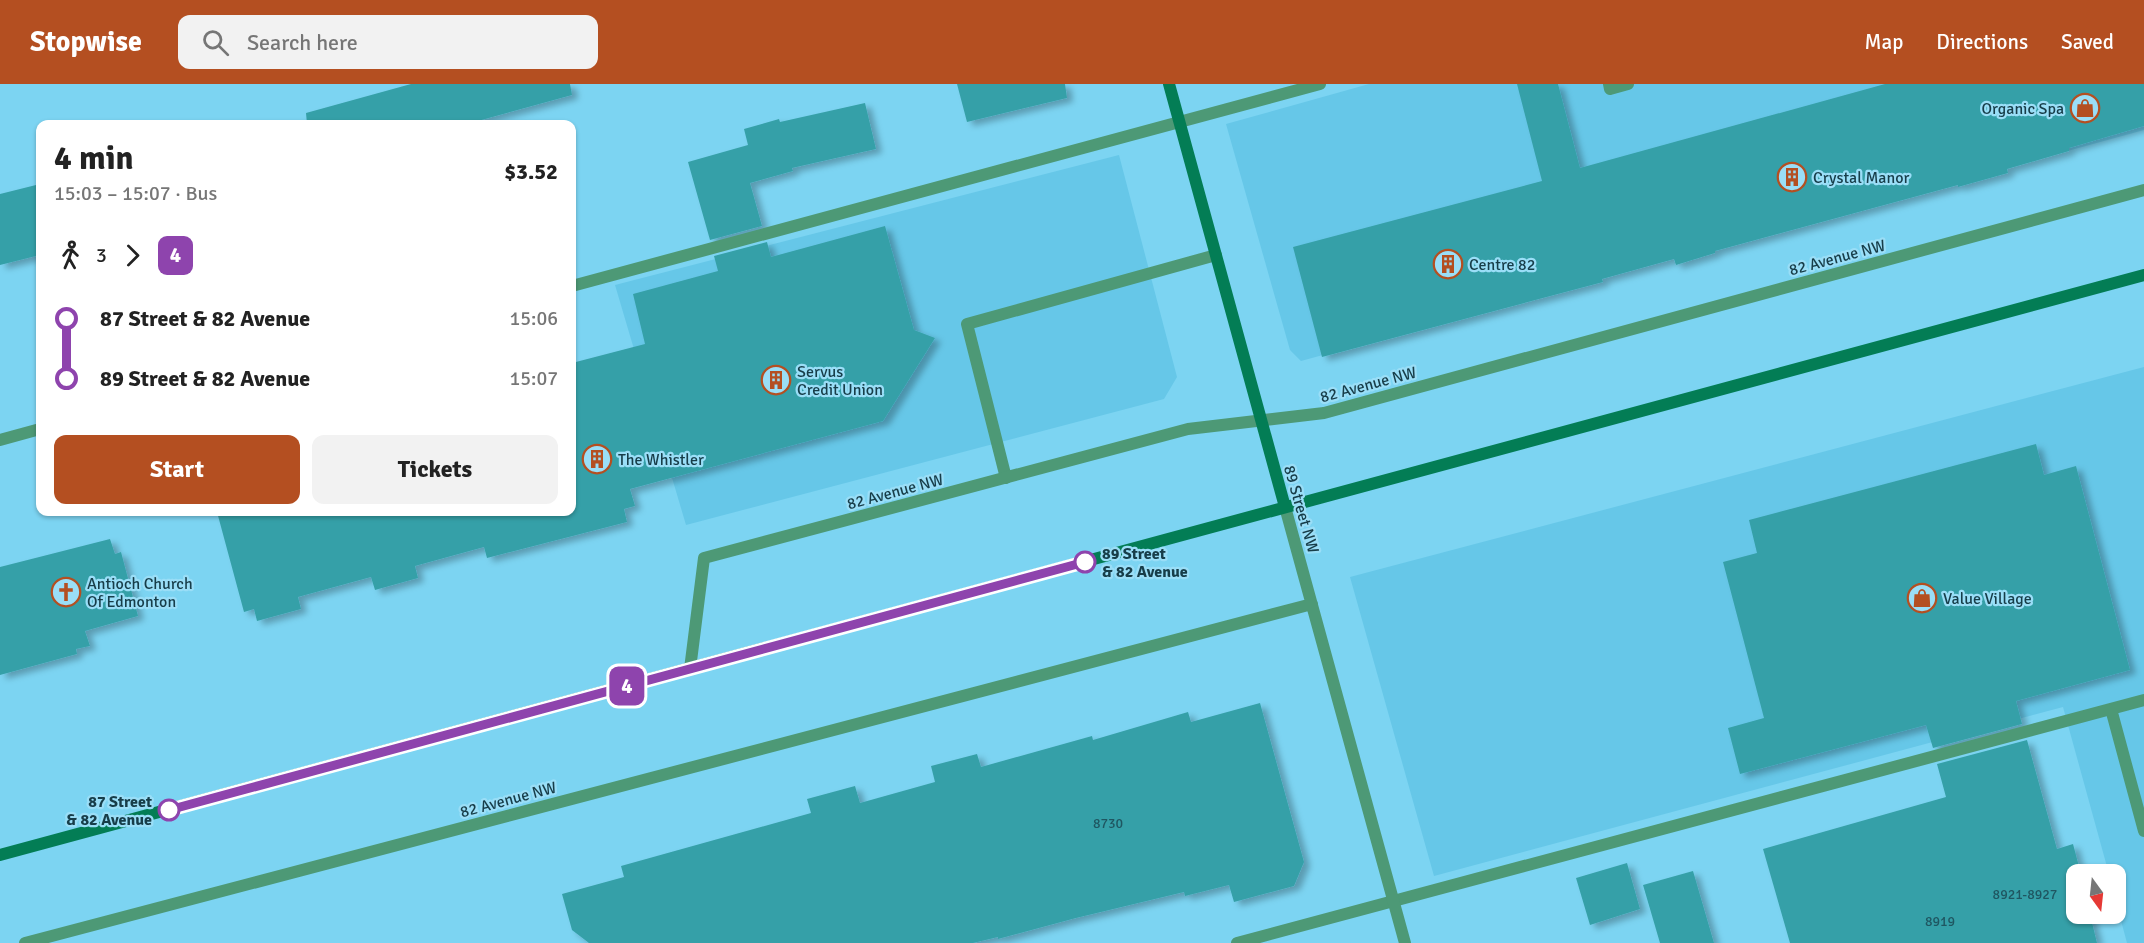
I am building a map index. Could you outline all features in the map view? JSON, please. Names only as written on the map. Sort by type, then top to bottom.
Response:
[{"type":"main road","name":"89 Street NW","points":[[1169,84],[1285,507]]},
{"type":"main road","points":[[0,855],[2144,275]]},
{"type":"street","points":[[576,285],[1320,84]]},
{"type":"street","points":[[1609,84],[1610,89],[1628,84]]},
{"type":"street","name":"82 Avenue NW","points":[[690,669],[704,558],[1188,429],[1324,414],[2144,190]]},
{"type":"street","points":[[1006,478],[967,324],[1216,255]]},
{"type":"street","points":[[0,440],[36,430]]},
{"type":"street","name":"89 Street NW","points":[[1285,507],[1405,943]]},
{"type":"street","name":"82 Avenue NW","points":[[25,943],[1312,604]]},
{"type":"street","points":[[1237,943],[2144,700]]},
{"type":"street","points":[[2110,709],[2144,831]]},
{"type":"shaded area","points":[[1369,84],[2144,84],[2144,130],[1301,361],[1290,350],[1226,124]]},
{"type":"shaded area","points":[[1119,155],[1177,377],[1164,399],[686,525],[615,285]]},
{"type":"shaded area","points":[[2144,367],[2144,943],[2127,943],[2122,924],[2126,924],[2126,864],[2106,864],[2063,707],[1434,876],[1350,577]]},
{"type":"building","points":[[411,84],[570,84],[572,95],[481,120],[307,120],[306,113]]},
{"type":"building","points":[[957,84],[1065,84],[1067,98],[967,122]]},
{"type":"building","points":[[1517,84],[1558,84],[1580,168],[1885,84],[2144,84],[2144,126],[2007,169],[2008,173],[1715,251],[1715,253],[1676,265],[1674,259],[1602,279],[1603,282],[1322,357],[1293,247],[1542,181]]},
{"type":"building","points":[[865,103],[876,149],[792,168],[793,171],[750,183],[762,226],[710,240],[688,162],[748,145],[744,129],[779,119],[780,122]]},
{"type":"building","points":[[36,185],[36,256],[0,265],[0,194]]},
{"type":"building","points":[[885,226],[914,330],[935,338],[883,421],[630,489],[635,506],[624,509],[627,522],[487,558],[484,547],[415,566],[418,578],[375,590],[371,577],[298,597],[301,609],[257,621],[254,609],[244,612],[218,516],[576,516],[576,362],[645,344],[633,294],[718,271],[714,256],[767,242],[771,257]]},
{"type":"building","name":"Value Village","points":[[2036,444],[2044,475],[2076,466],[2130,670],[2016,701],[2022,724],[1933,748],[1926,725],[1740,774],[1728,728],[1764,718],[1723,562],[1757,553],[1749,520]]},
{"type":"building","name":"Antioch Church Of Edmonton","points":[[110,539],[115,554],[121,552],[138,616],[85,631],[90,646],[76,649],[77,654],[0,675],[0,567]]},
{"type":"building","points":[[1260,703],[1304,862],[1294,886],[1234,902],[1229,885],[1185,896],[1184,892],[998,939],[998,937],[973,943],[589,943],[572,930],[562,894],[624,877],[621,866],[811,813],[807,799],[855,786],[860,803],[935,782],[931,766],[977,754],[981,767],[1092,736],[1093,740],[1188,712],[1191,722]]},
{"type":"building","points":[[2027,740],[2057,849],[2073,844],[2078,864],[2066,864],[2066,924],[2092,924],[2097,943],[1790,943],[1763,849],[1946,797],[1937,764]]},
{"type":"building","points":[[1627,863],[1640,909],[1590,925],[1576,878]]},
{"type":"building","points":[[1693,871],[1714,943],[1660,943],[1643,885]]},
{"type":"bus line","name":"4","points":[[169,810],[1085,562]]},
{"type":"place","name":"Organic Spa","points":[[2085,108]]},
{"type":"place","name":"Crystal Manor","points":[[1792,177]]},
{"type":"place","name":"Centre 82","points":[[1448,264]]},
{"type":"place","name":"Servus Credit Union","points":[[776,380]]},
{"type":"place","name":"The Whistler","points":[[597,459]]},
{"type":"place","name":"89 Street & 82 Avenue","points":[[1085,562]]},
{"type":"place","name":"Antioch Church Of Edmonton","points":[[66,592]]},
{"type":"place","name":"Value Village","points":[[1922,598]]},
{"type":"place","name":"87 Street & 82 Avenue","points":[[169,810]]}]
